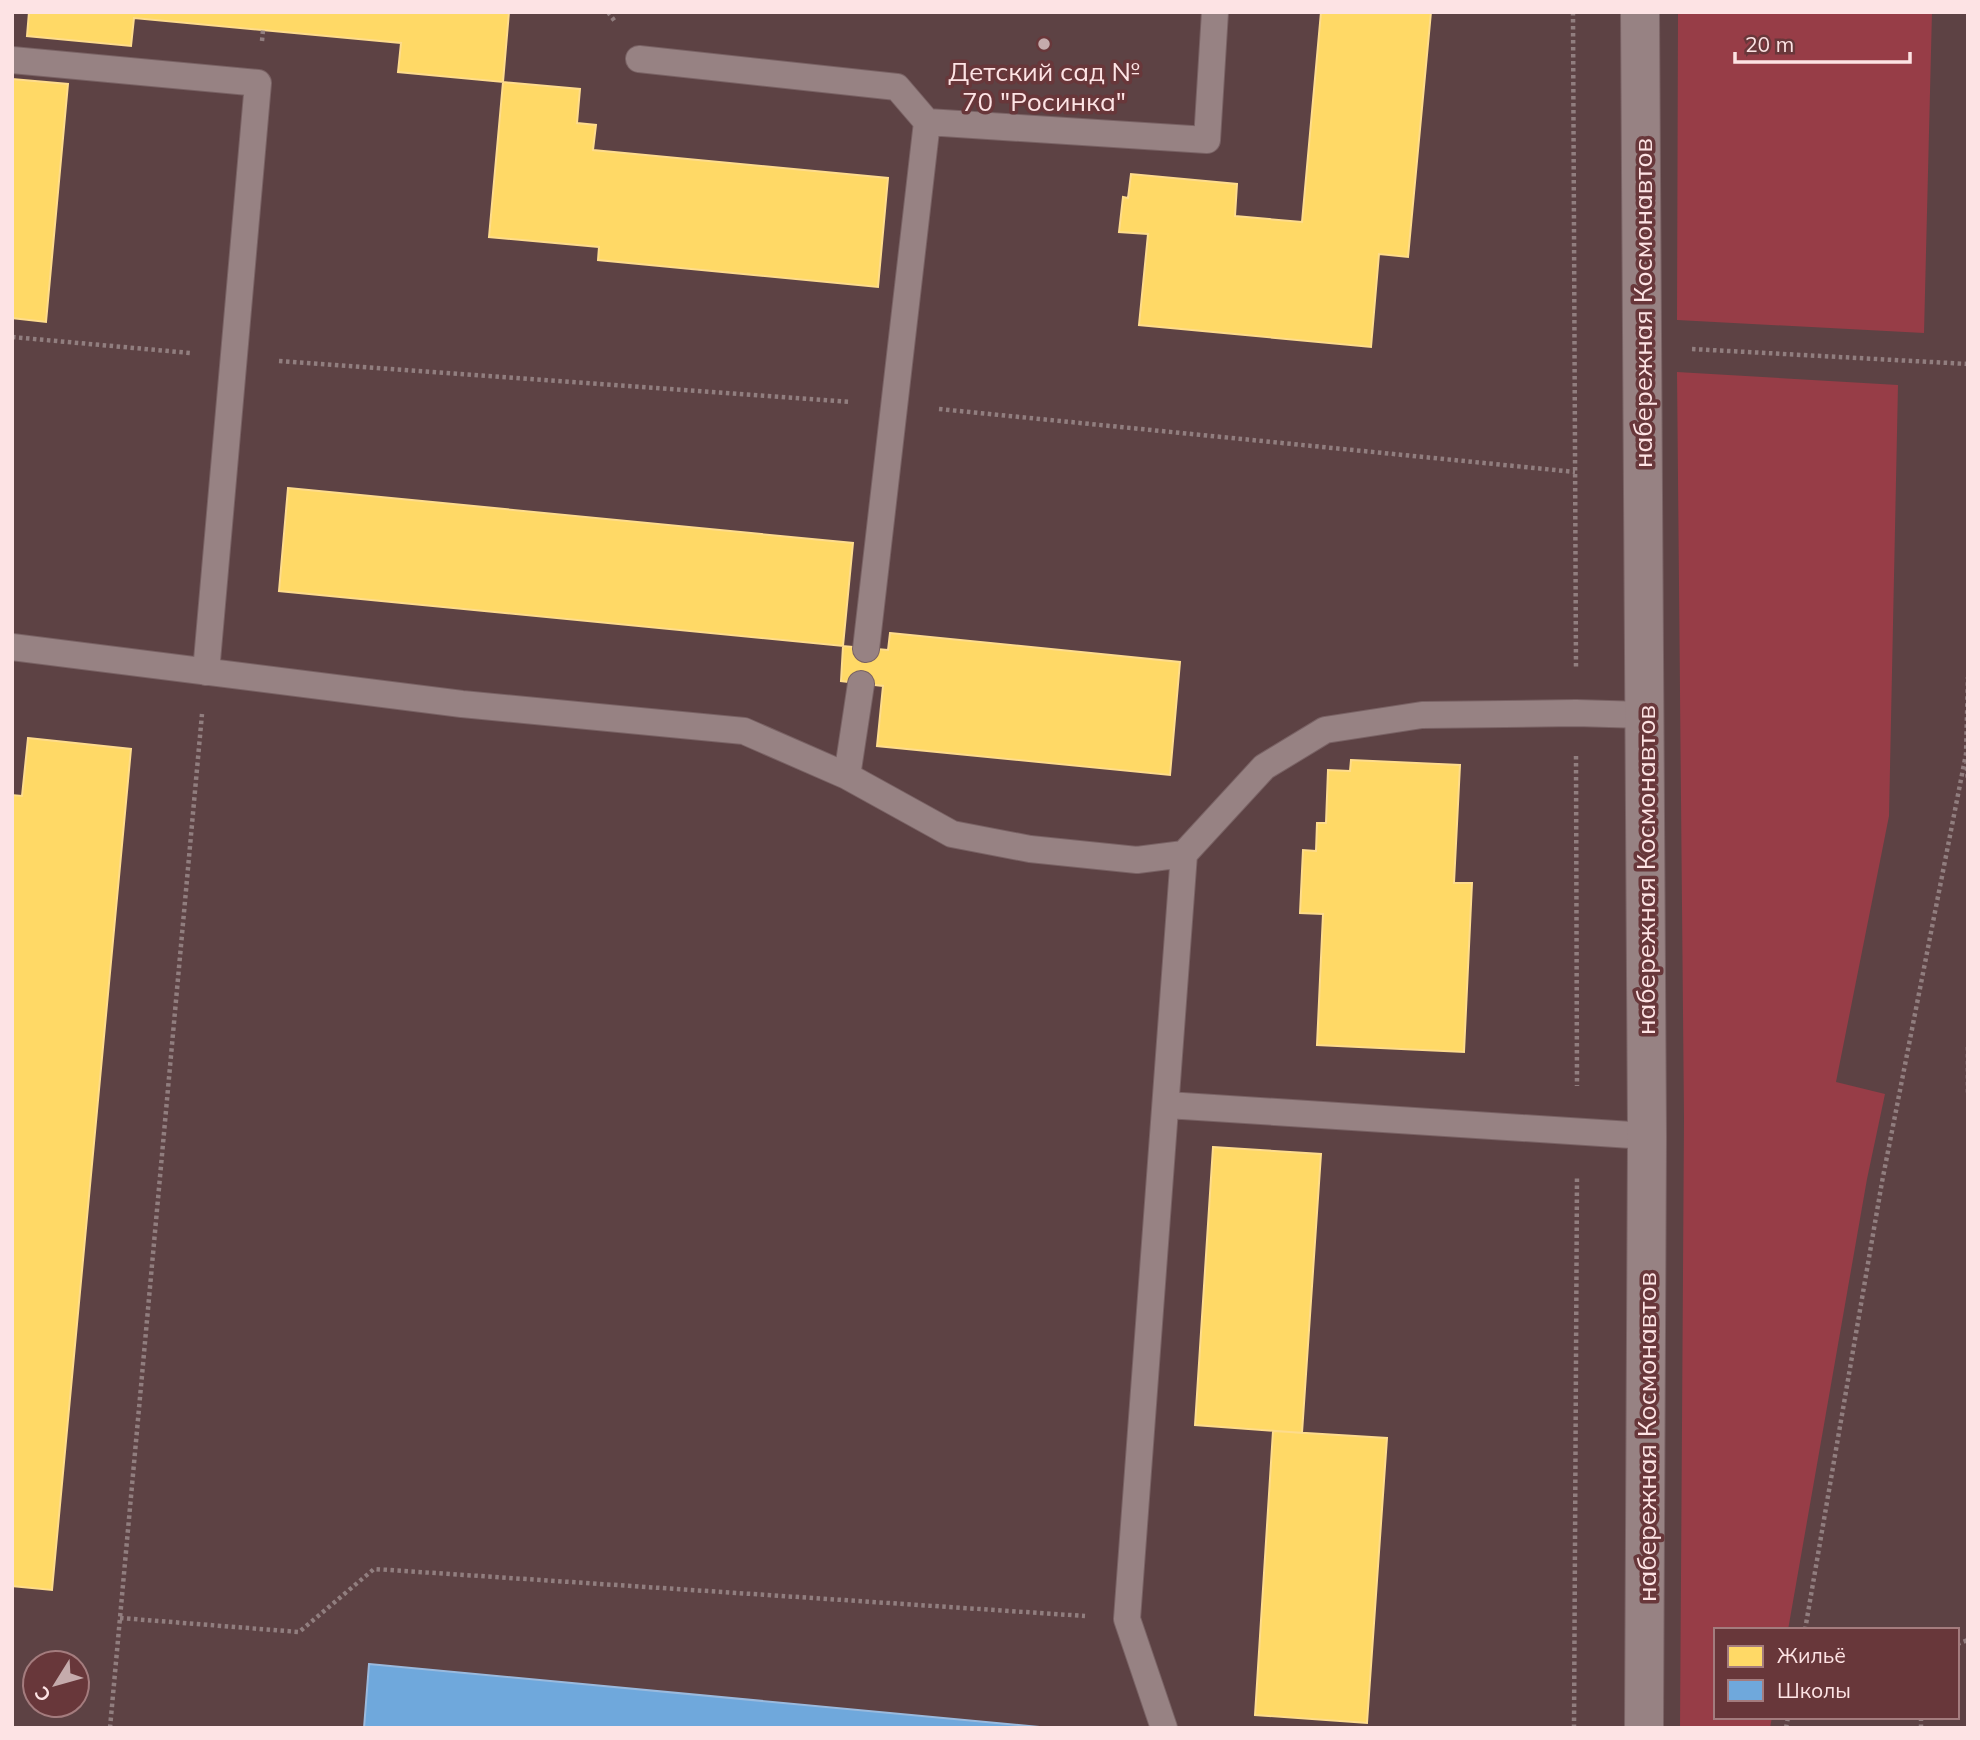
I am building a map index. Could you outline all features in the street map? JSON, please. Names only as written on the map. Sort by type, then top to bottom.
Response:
[{"type":"street","name":"набережная Космонавтов","points":[[1640,12],[1647,1136],[1644,1728]]},
{"type":"lane","points":[[639,59],[897,87],[927,122],[1207,141],[1215,12]]},
{"type":"lane","points":[[12,60],[258,83],[206,672]]},
{"type":"lane","points":[[866,649],[927,122]]},
{"type":"lane","points":[[12,647],[462,704],[744,732],[847,776],[952,834],[1030,849],[1136,860],[1184,854]]},
{"type":"lane","points":[[847,776],[861,684]]},
{"type":"lane","points":[[1164,1728],[1127,1619],[1184,854],[1264,767],[1325,730],[1422,715],[1643,715]]},
{"type":"lane","points":[[1167,1105],[1647,1136]]},
{"type":"path","points":[[1573,12],[1577,1131],[1574,1728]]},
{"type":"path","points":[[12,337],[234,358],[894,405],[1575,472]]},
{"type":"path","points":[[1724,351],[1968,364]]},
{"type":"path","points":[[110,1728],[206,672]]},
{"type":"path","points":[[1968,677],[1968,780]]},
{"type":"path","points":[[1805,1628],[1882,1182],[1966,754]]},
{"type":"path","points":[[1968,1047],[1968,1093]]},
{"type":"path","points":[[120,1618],[299,1632],[374,1569],[1127,1619]]},
{"type":"shaded area","points":[[1678,12],[1932,12],[1924,333],[1677,320]]},
{"type":"shaded area","points":[[1677,372],[1898,385],[1889,816],[1836,1082],[1885,1094],[1867,1179],[1788,1628],[1714,1628],[1714,1719],[1772,1719],[1770,1728],[1680,1728],[1684,1119]]},
{"type":"building: Жильё","points":[[29,12],[509,12],[503,82],[398,72],[401,43],[134,18],[131,46],[27,36]]},
{"type":"building: Жильё","points":[[1321,12],[1431,12],[1408,257],[1379,254],[1371,347],[1139,325],[1148,234],[1119,232],[1123,197],[1128,198],[1131,174],[1237,184],[1235,216],[1302,222]]},
{"type":"building: Жильё","points":[[12,79],[68,84],[46,322],[12,318]]},
{"type":"building: Жильё","points":[[503,82],[580,89],[577,123],[596,125],[593,150],[888,178],[878,287],[598,260],[599,247],[489,237]]},
{"type":"building: Жильё","points":[[288,488],[853,543],[843,646],[279,591]]},
{"type":"building: Жильё","points":[[890,633],[1180,662],[1170,775],[877,746],[883,686],[841,681],[843,646],[888,650]]},
{"type":"building: Жильё","points":[[28,738],[131,749],[52,1590],[12,1586],[12,795],[22,796]]},
{"type":"building: Жильё","points":[[1351,760],[1460,765],[1454,883],[1472,883],[1464,1052],[1317,1045],[1323,914],[1300,913],[1303,850],[1316,851],[1317,823],[1326,823],[1328,770],[1350,771]]},
{"type":"building: Жильё","points":[[1213,1147],[1321,1154],[1302,1433],[1195,1425]]},
{"type":"building: Жильё","points":[[1273,1431],[1387,1438],[1367,1723],[1255,1715]]},
{"type":"building: Школы","points":[[369,1664],[1050,1728],[364,1728]]},
{"type":"place","name":"Детский сад № 70 \"Росинка\"","points":[[1044,44]]}]
